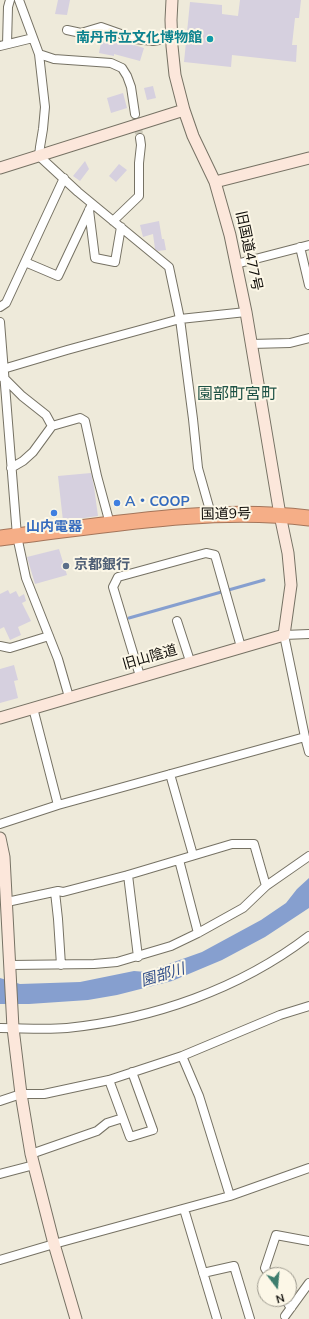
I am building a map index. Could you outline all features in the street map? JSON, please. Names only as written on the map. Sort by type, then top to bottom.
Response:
[{"type":"highway","name":"国道9号","points":[[0,538],[110,524],[211,514],[280,515],[309,518]]},
{"type":"street","points":[[10,0],[4,45],[33,38]]},
{"type":"street","points":[[19,0],[39,54],[45,108],[39,156]]},
{"type":"street","name":"旧国道477号","points":[[172,0],[171,38],[175,75],[184,110],[215,182],[223,207],[246,312],[280,515],[288,553],[291,585],[284,635]]},
{"type":"street","points":[[68,30],[81,33],[101,27],[135,39],[153,41],[171,38]]},
{"type":"street","points":[[39,54],[54,59],[110,63],[122,68],[131,87],[135,114]]},
{"type":"street","points":[[0,168],[184,110]]},
{"type":"street","points":[[113,221],[139,196],[140,138]]},
{"type":"street","points":[[39,156],[64,178],[91,207],[121,227],[169,267],[180,320],[198,468],[211,514]]},
{"type":"street","points":[[215,182],[309,158]]},
{"type":"street","points":[[0,307],[6,303],[64,178]]},
{"type":"street","points":[[91,207],[95,258],[115,262],[121,227]]},
{"type":"street","points":[[25,262],[58,276],[91,207]]},
{"type":"street","points":[[236,264],[309,245]]},
{"type":"street","points":[[300,247],[309,285]]},
{"type":"street","points":[[2,375],[67,350],[180,320],[246,312]]},
{"type":"street","points":[[0,322],[2,375],[17,536],[26,578],[58,659],[69,697]]},
{"type":"street","points":[[251,344],[290,343],[309,338]]},
{"type":"street","points":[[2,375],[22,396],[46,415],[52,426]]},
{"type":"street","points":[[11,468],[23,461],[33,452],[52,426],[80,418],[85,421],[97,476],[110,524]]},
{"type":"street","points":[[140,676],[113,587],[118,577],[206,553],[215,555],[241,647]]},
{"type":"street","points":[[177,621],[190,661]]},
{"type":"street","name":"旧山陰道","points":[[0,718],[190,661],[284,635],[309,634]]},
{"type":"street","points":[[284,635],[309,752]]},
{"type":"street","points":[[0,646],[10,648],[49,636]]},
{"type":"street","points":[[33,708],[58,805]]},
{"type":"street","points":[[0,824],[58,805],[305,737]]},
{"type":"street","points":[[170,774],[193,856]]},
{"type":"street","points":[[0,838],[4,856],[3,883],[7,902],[13,1025],[31,1154],[54,1244],[76,1319]]},
{"type":"street","points":[[7,902],[55,892],[62,892],[128,875],[232,844],[254,844],[266,886]]},
{"type":"street","points":[[10,968],[109,963],[138,957],[171,946],[198,934],[243,908],[266,886],[309,856]]},
{"type":"street","points":[[179,860],[198,934]]},
{"type":"street","points":[[128,875],[138,957]]},
{"type":"street","points":[[55,892],[61,965]]},
{"type":"street","points":[[0,1028],[13,1025],[65,1028],[105,1023],[161,1010],[205,995],[230,984],[275,959],[309,936]]},
{"type":"street","points":[[0,1101],[22,1094],[44,1094],[108,1080],[182,1056],[280,1015],[309,1006]]},
{"type":"street","points":[[182,1056],[199,1096],[230,1196]]},
{"type":"street","points":[[108,1080],[130,1137],[153,1130],[132,1072]]},
{"type":"street","points":[[31,1154],[97,1131],[106,1123],[123,1118]]},
{"type":"street","points":[[0,1174],[34,1165]]},
{"type":"street","points":[[0,1260],[230,1196],[309,1168]]},
{"type":"street","points":[[184,1209],[217,1319]]},
{"type":"street","points":[[265,1267],[276,1235],[309,1241]]},
{"type":"street","points":[[203,1274],[234,1266],[250,1319]]},
{"type":"street","points":[[285,1318],[309,1283]]},
{"type":"water","name":"園部川","points":[[309,878],[309,908],[265,937],[222,960],[172,981],[117,995],[88,1000],[29,1004],[0,1004],[0,978],[20,984],[80,982],[134,971],[146,972],[202,952],[261,920],[286,903],[297,889]]},
{"type":"building","points":[[58,0],[70,0],[67,15],[55,14]]},
{"type":"building","points":[[240,0],[301,0],[299,18],[295,18],[292,45],[297,45],[296,62],[232,55],[231,67],[184,62],[190,2],[222,5],[222,14],[238,16]]},
{"type":"building","points":[[103,33],[117,38],[117,40],[144,48],[140,61],[114,54],[114,56],[99,53]]},
{"type":"building","points":[[153,86],[156,98],[147,100],[144,88]]},
{"type":"building","points":[[123,93],[127,108],[111,113],[107,98]]},
{"type":"building","points":[[85,161],[89,169],[80,181],[73,176]]},
{"type":"building","points":[[119,164],[127,170],[116,182],[109,176]]},
{"type":"building","points":[[159,221],[162,239],[164,239],[166,250],[158,251],[155,249],[153,234],[143,237],[140,225]]},
{"type":"building","points":[[91,473],[98,516],[63,521],[58,476]]},
{"type":"building","points":[[59,549],[67,575],[35,584],[27,557]]},
{"type":"building","points":[[8,590],[10,594],[16,591],[19,597],[24,594],[26,601],[22,603],[31,621],[18,627],[21,635],[10,640],[4,627],[0,629],[0,594]]},
{"type":"building","points":[[14,665],[18,680],[14,681],[18,698],[0,703],[0,669]]},
{"type":"waterway","points":[[129,618],[264,580]]},
{"type":"tunnel","points":[[135,114],[140,138]]},
{"type":"place","name":"南丹市立文化博物館","points":[[210,39]]},
{"type":"place","name":"A・COOP","points":[[117,503]]},
{"type":"place","name":"山内電器","points":[[54,513]]},
{"type":"place","name":"京都銀行","points":[[66,566]]},
{"type":"district","name":"園部町宮町","points":[[237,395]]}]
